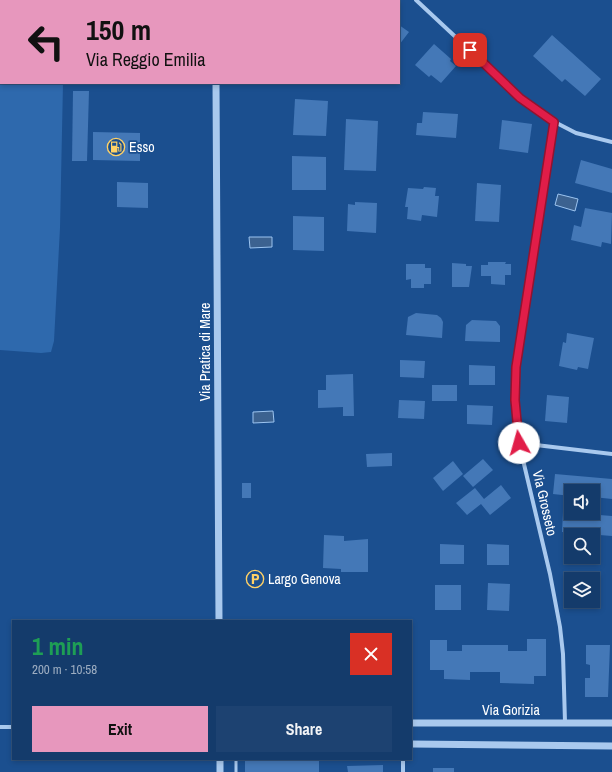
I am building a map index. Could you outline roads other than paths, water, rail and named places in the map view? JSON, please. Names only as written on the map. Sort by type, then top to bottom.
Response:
[{"type":"street","points":[[416,0],[520,98],[554,122],[576,133],[612,142]]},
{"type":"street","name":"Via Pratica di Mare","points":[[216,84],[219,620]]},
{"type":"street","name":"Via Grosseto","points":[[554,122],[516,367],[515,400],[519,443],[550,574],[560,627],[563,654],[564,722]]},
{"type":"street","points":[[519,443],[612,454]]},
{"type":"street","name":"Via Gorizia","points":[[412,723],[612,723]]},
{"type":"street","points":[[0,727],[12,727]]},
{"type":"street","points":[[412,744],[612,746]]},
{"type":"street","points":[[220,760],[220,772]]},
{"type":"street","points":[[403,760],[403,772]]},
{"type":"lane","points":[[236,760],[236,772]]},
{"type":"place","name":"Esso","points":[[116,147]]},
{"type":"place","name":"Largo Genova","points":[[255,579]]}]
